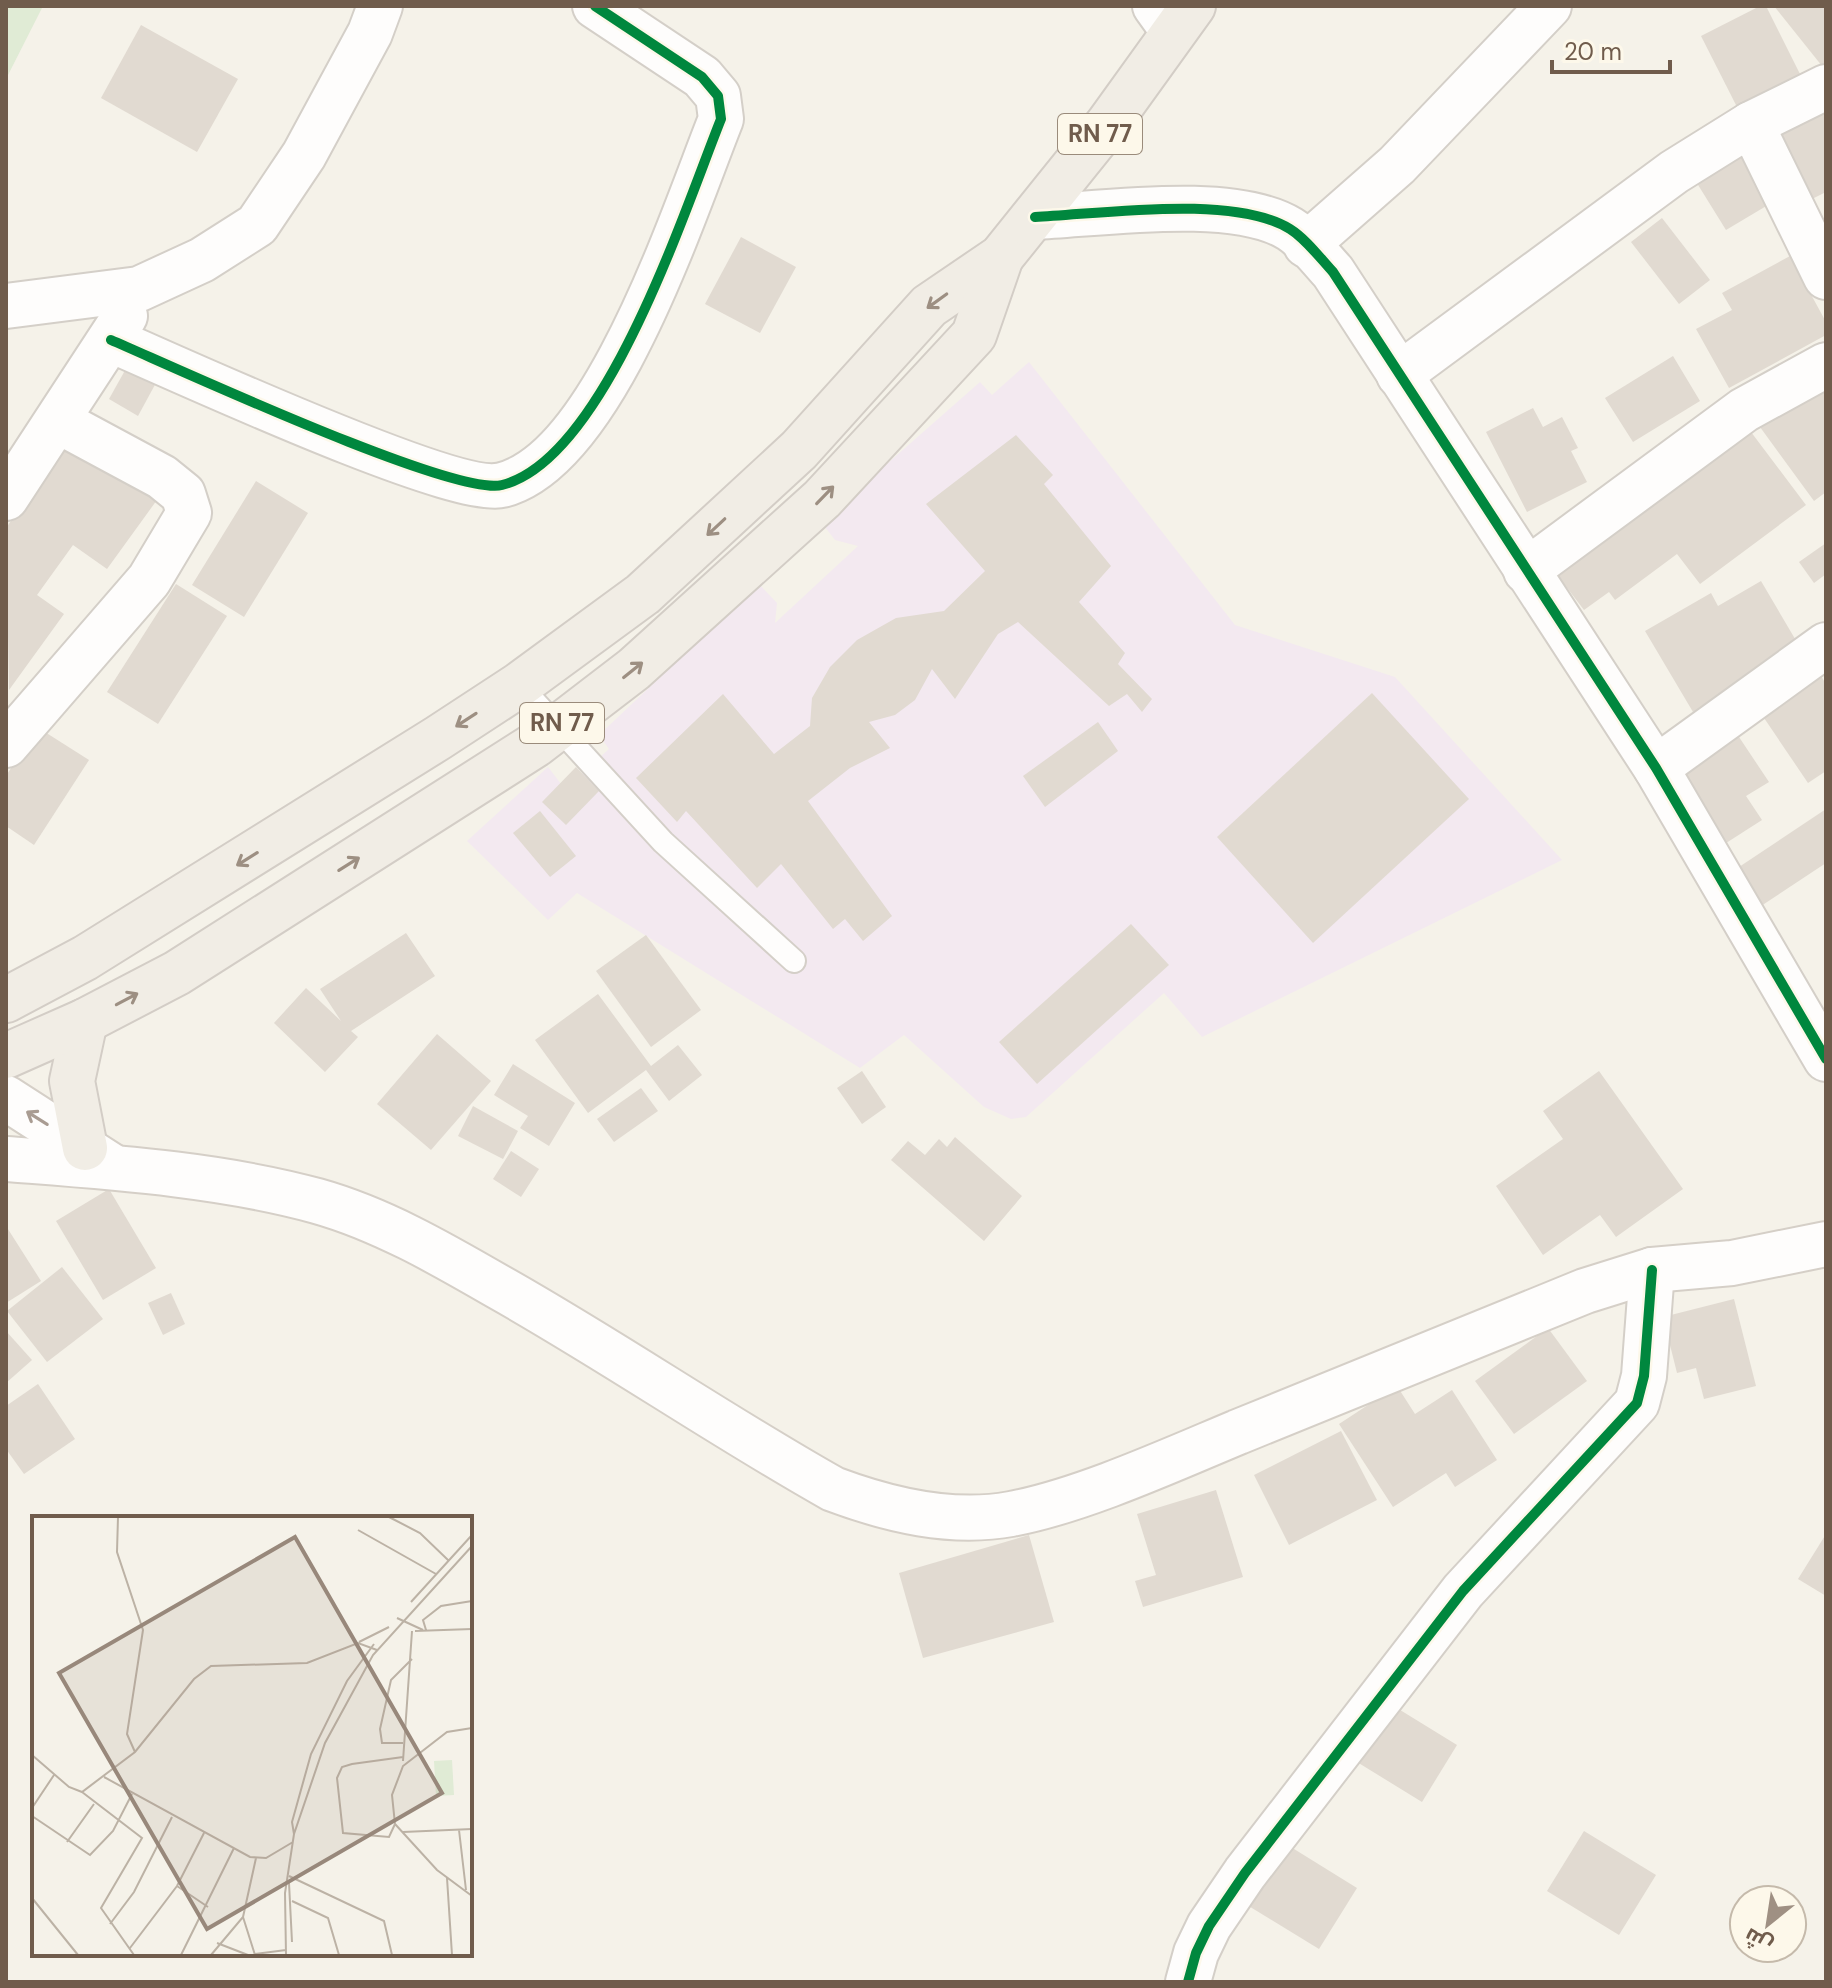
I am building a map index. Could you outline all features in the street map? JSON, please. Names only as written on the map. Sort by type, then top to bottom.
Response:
[{"type":"main road","name":"RN 77","points":[[6,1000],[125,934],[519,685],[643,594],[799,450],[929,306],[1001,257],[1108,124],[1174,14]]},
{"type":"main road","name":"RN 77","points":[[6,1056],[85,1021],[177,973],[523,753],[634,669],[822,499],[974,335],[1001,257]]},
{"type":"main road","points":[[85,1021],[74,1059],[72,1081],[100,1158]]},
{"type":"street","points":[[6,306],[139,289],[202,260],[257,225],[304,155],[370,33],[380,6]]},
{"type":"street","points":[[111,340],[428,473],[500,485],[536,468],[564,443],[619,366],[721,119],[718,96],[702,77],[595,6]]},
{"type":"street","points":[[1306,245],[1397,165],[1549,6]]},
{"type":"street","points":[[1399,375],[1674,172],[1751,124],[1826,87]]},
{"type":"street","points":[[1751,124],[1826,277]]},
{"type":"street","points":[[1035,217],[1206,209],[1247,214],[1290,229],[1333,272],[1656,768],[1822,1043]]},
{"type":"street","points":[[6,498],[111,340],[139,289]]},
{"type":"street","points":[[1526,571],[1744,410],[1826,365]]},
{"type":"street","points":[[6,745],[149,580],[189,513],[183,494],[162,477],[58,421]]},
{"type":"street","points":[[1656,768],[1826,645]]},
{"type":"street","points":[[6,1098],[100,1158]]},
{"type":"street","points":[[6,1159],[100,1158],[276,1192],[353,1213],[405,1236],[543,1312],[833,1489],[890,1508],[968,1517],[1011,1514],[1168,1461],[1585,1291],[1652,1270],[1732,1263],[1826,1244]]},
{"type":"street","points":[[1188,1982],[1196,1953],[1209,1926],[1404,1663],[1463,1591],[1637,1403],[1644,1376],[1652,1270]]},
{"type":"lane","points":[[519,685],[663,842],[794,961]]},
{"type":"shaded area","points":[[1029,362],[1235,625],[1395,677],[1562,860],[1202,1037],[1164,993],[1026,1117],[1011,1119],[984,1107],[904,1035],[860,1068],[577,893],[548,920],[467,841],[548,767],[565,789],[609,749],[599,735],[759,584],[777,603],[775,623],[858,546],[835,540],[821,522],[980,382],[992,395]]},
{"type":"green space","points":[[6,6],[43,6],[6,79]]},
{"type":"building","points":[[1760,6],[1766,6],[1800,74],[1737,107],[1701,36]]},
{"type":"building","points":[[1774,6],[1826,6],[1826,71]]},
{"type":"building","points":[[141,25],[238,79],[197,152],[101,98]]},
{"type":"building","points":[[1826,106],[1826,192],[1804,203],[1770,133]]},
{"type":"building","points":[[1742,152],[1773,202],[1726,230],[1695,180]]},
{"type":"building","points":[[1662,218],[1710,280],[1679,304],[1631,242]]},
{"type":"building","points":[[741,237],[796,267],[760,333],[705,304]]},
{"type":"building","points":[[1790,256],[1826,322],[1826,335],[1729,388],[1696,329],[1732,310],[1722,293]]},
{"type":"building","points":[[1673,356],[1700,401],[1633,442],[1605,398]]},
{"type":"building","points":[[128,365],[157,381],[138,416],[109,399]]},
{"type":"building","points":[[1826,390],[1826,492],[1814,501],[1760,427],[1810,393],[1814,398]]},
{"type":"building","points":[[1533,408],[1543,427],[1562,417],[1578,448],[1571,451],[1587,482],[1527,512],[1486,432]]},
{"type":"building","points":[[1748,428],[1806,505],[1700,584],[1677,554],[1615,600],[1609,592],[1584,610],[1555,572]]},
{"type":"building","points":[[75,431],[162,493],[107,569],[73,545],[37,595],[64,614],[9,690],[6,528]]},
{"type":"building","points":[[1016,435],[1053,475],[1044,484],[1111,566],[1079,602],[1125,653],[1118,664],[1152,699],[1142,712],[1127,694],[1109,706],[1018,622],[998,634],[955,699],[932,669],[915,700],[895,715],[869,722],[890,748],[850,768],[808,801],[892,916],[863,941],[845,919],[833,929],[781,864],[757,888],[686,811],[677,822],[636,778],[723,694],[774,754],[810,726],[812,698],[830,667],[857,640],[896,618],[944,611],[985,571],[926,504]]},
{"type":"building","points":[[256,481],[308,513],[244,617],[192,585]]},
{"type":"building","points":[[1826,543],[1826,574],[1814,583],[1799,562]]},
{"type":"building","points":[[1761,581],[1801,649],[1693,712],[1645,631],[1711,593],[1718,606]]},
{"type":"building","points":[[176,584],[227,616],[158,724],[107,692]]},
{"type":"building","points":[[1821,676],[1826,684],[1826,771],[1808,783],[1762,715]]},
{"type":"building","points":[[1372,693],[1469,799],[1313,943],[1217,837]]},
{"type":"building","points":[[1098,722],[1118,751],[1045,807],[1023,776]]},
{"type":"building","points":[[37,727],[89,760],[34,845],[6,826],[6,776]]},
{"type":"building","points":[[1739,737],[1769,782],[1746,796],[1762,820],[1723,845],[1679,776]]},
{"type":"building","points":[[576,767],[599,791],[566,825],[542,802]]},
{"type":"building","points":[[1826,809],[1826,863],[1761,906],[1736,869]]},
{"type":"building","points":[[540,811],[576,856],[550,877],[513,833]]},
{"type":"building","points":[[1131,924],[1169,965],[1037,1084],[999,1042]]},
{"type":"building","points":[[406,933],[435,976],[351,1031],[358,1037],[325,1072],[274,1023],[306,988],[341,1021],[320,989]]},
{"type":"building","points":[[646,935],[701,1010],[651,1047],[596,971]]},
{"type":"building","points":[[598,994],[651,1066],[678,1045],[702,1075],[669,1101],[646,1070],[588,1113],[535,1040]]},
{"type":"building","points":[[437,1034],[491,1081],[431,1150],[377,1104]]},
{"type":"building","points":[[513,1064],[575,1103],[549,1146],[520,1128],[528,1116],[494,1095]]},
{"type":"building","points":[[862,1071],[886,1107],[862,1124],[837,1088]]},
{"type":"building","points":[[1599,1071],[1683,1189],[1616,1237],[1600,1215],[1543,1255],[1496,1186],[1563,1139],[1543,1111]]},
{"type":"building","points":[[641,1088],[658,1111],[614,1142],[597,1119]]},
{"type":"building","points":[[473,1106],[518,1131],[503,1159],[458,1136]]},
{"type":"building","points":[[955,1137],[1022,1196],[984,1241],[891,1160],[908,1141],[925,1155],[939,1139],[947,1147]]},
{"type":"building","points":[[511,1151],[539,1169],[521,1197],[493,1179]]},
{"type":"building","points":[[109,1189],[156,1268],[103,1300],[56,1221]]},
{"type":"building","points":[[6,1226],[41,1281],[6,1303]]},
{"type":"building","points":[[62,1267],[103,1319],[47,1362],[7,1311]]},
{"type":"building","points":[[171,1293],[185,1324],[163,1335],[148,1303]]},
{"type":"building","points":[[1734,1299],[1756,1386],[1704,1399],[1696,1368],[1677,1373],[1663,1317]]},
{"type":"building","points":[[1548,1328],[1587,1381],[1514,1434],[1475,1381]]},
{"type":"building","points":[[6,1331],[32,1360],[6,1383]]},
{"type":"building","points":[[38,1384],[75,1439],[24,1474],[6,1449],[6,1406]]},
{"type":"building","points":[[1397,1386],[1415,1414],[1452,1390],[1497,1460],[1455,1487],[1446,1473],[1393,1507],[1339,1424]]},
{"type":"building","points":[[1341,1431],[1377,1500],[1289,1545],[1254,1475]]},
{"type":"building","points":[[1216,1490],[1243,1577],[1143,1607],[1135,1581],[1156,1575],[1137,1514]]},
{"type":"building","points":[[1826,1534],[1826,1596],[1798,1579]]},
{"type":"building","points":[[1029,1535],[1054,1622],[923,1658],[899,1573]]},
{"type":"building","points":[[1392,1705],[1457,1745],[1422,1802],[1357,1762]]},
{"type":"building","points":[[1584,1831],[1656,1875],[1619,1935],[1547,1891]]},
{"type":"building","points":[[1286,1844],[1357,1888],[1319,1949],[1247,1905]]},
{"type":"cycle path","points":[[111,340],[312,427],[430,471],[474,483],[502,485],[539,466],[574,430],[607,382],[636,327],[663,268],[721,119],[718,96],[702,77],[595,6]]},
{"type":"cycle path","points":[[1035,217],[1166,209],[1236,212],[1265,218],[1290,229],[1313,249],[1333,272],[1656,768],[1826,1059]]},
{"type":"cycle path","points":[[1188,1982],[1196,1953],[1209,1926],[1245,1873],[1463,1591],[1637,1403],[1644,1376],[1652,1270]]}]
